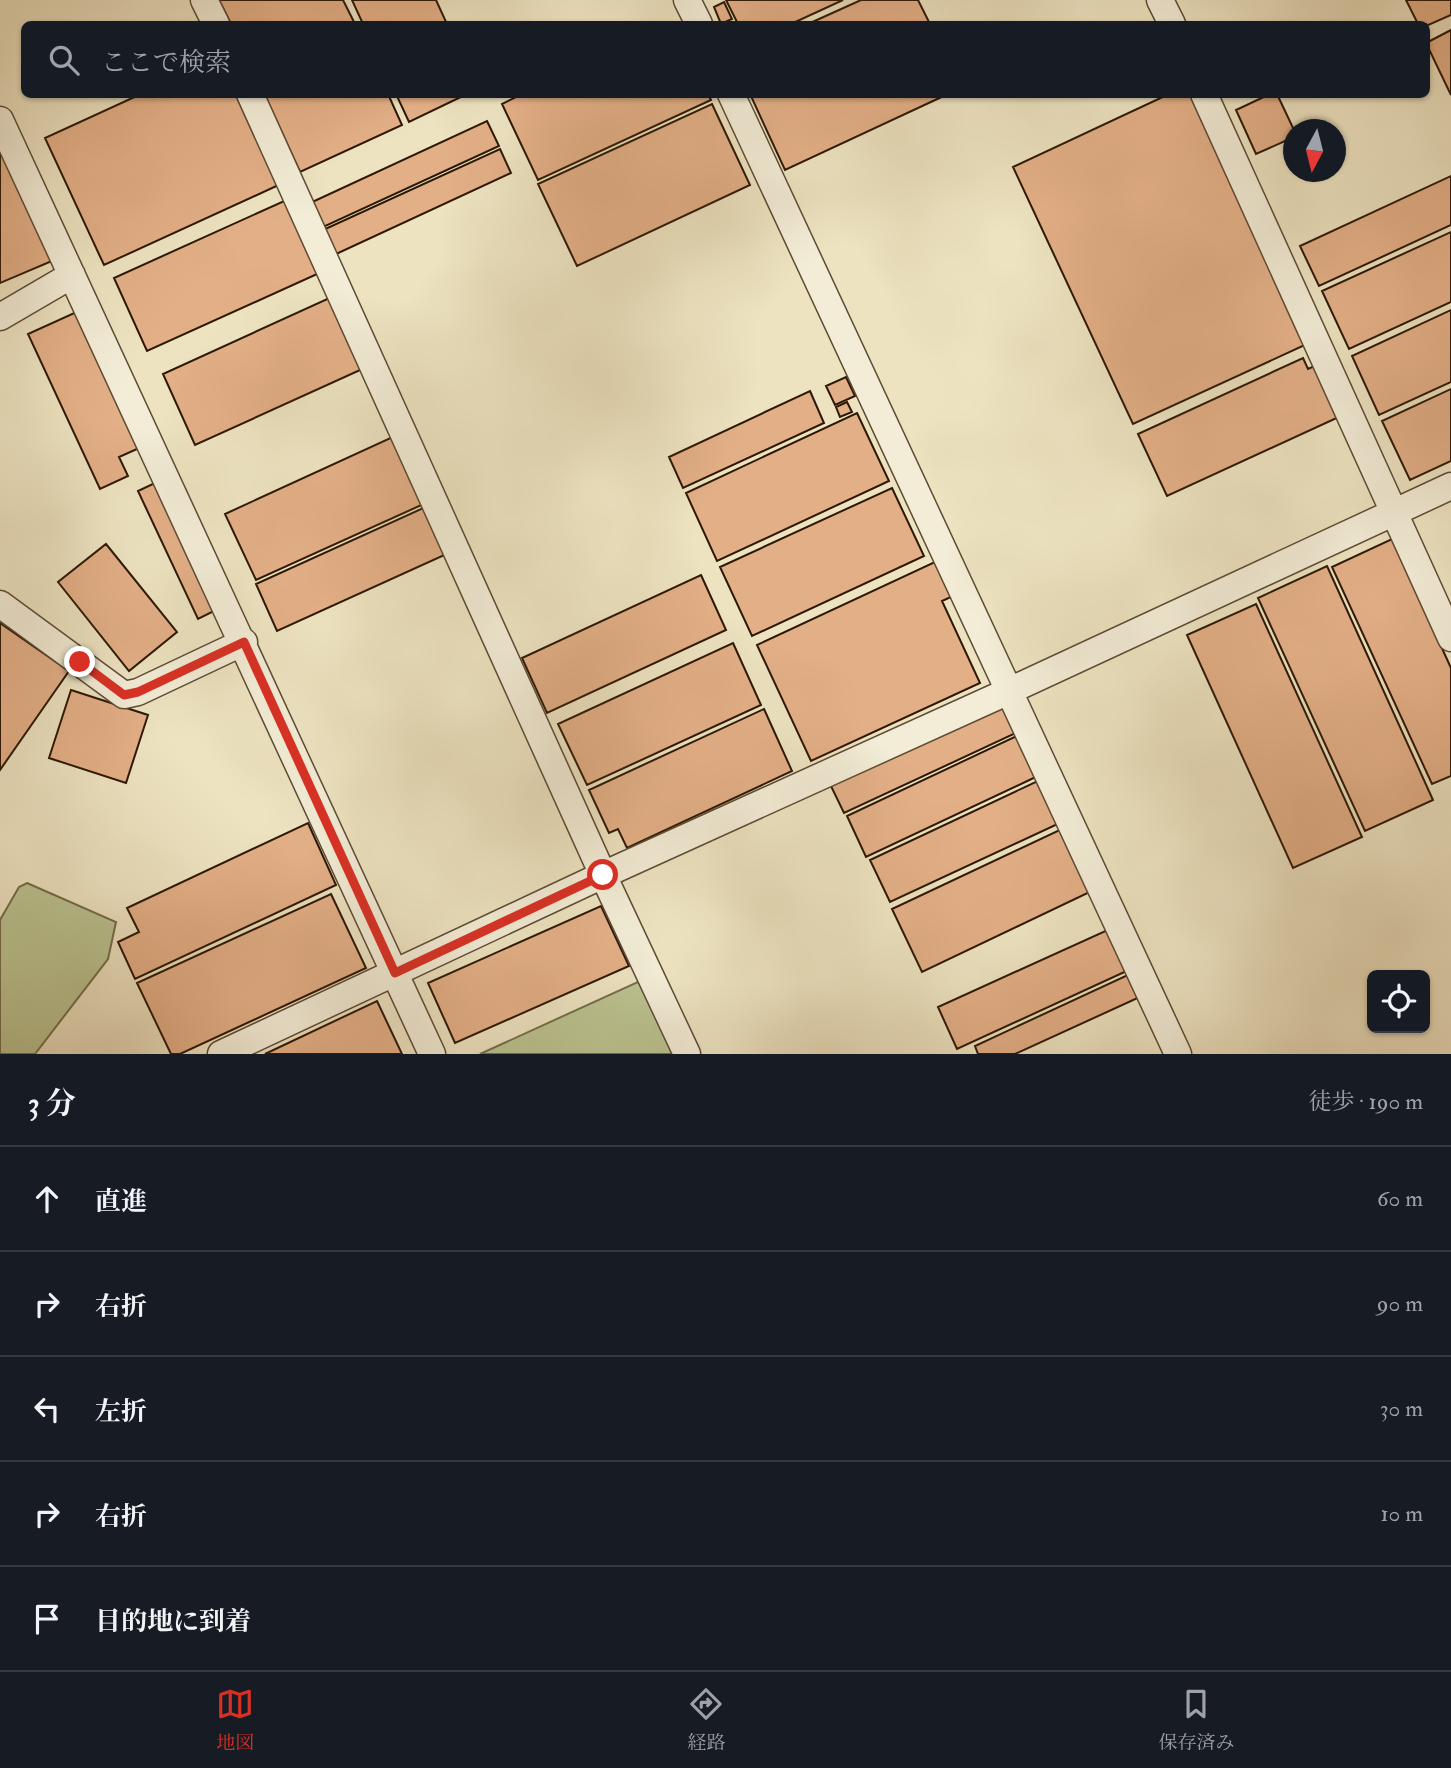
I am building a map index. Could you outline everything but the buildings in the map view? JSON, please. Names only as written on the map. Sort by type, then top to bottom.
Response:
[{"type":"street","points":[[204,0],[214,21]]},
{"type":"street","points":[[687,0],[698,21]]},
{"type":"street","points":[[1160,0],[1170,21]]},
{"type":"street","points":[[252,98],[603,875],[687,1054]]},
{"type":"street","points":[[733,98],[1178,1054]]},
{"type":"street","points":[[1206,98],[1451,638]]},
{"type":"street","points":[[0,120],[244,642],[432,1054]]},
{"type":"street","points":[[0,317],[72,275]]},
{"type":"street","points":[[221,1054],[603,875],[1451,486]]},
{"type":"street","points":[[0,604],[124,695],[138,692],[244,642]]},
{"type":"green space","points":[[27,883],[116,922],[108,959],[35,1054],[0,1054],[0,920],[19,887]]},
{"type":"green space","points":[[640,981],[674,1054],[480,1054]]},
{"type":"route","points":[[80,662],[124,695],[138,692],[244,642],[395,973],[603,875]]}]
